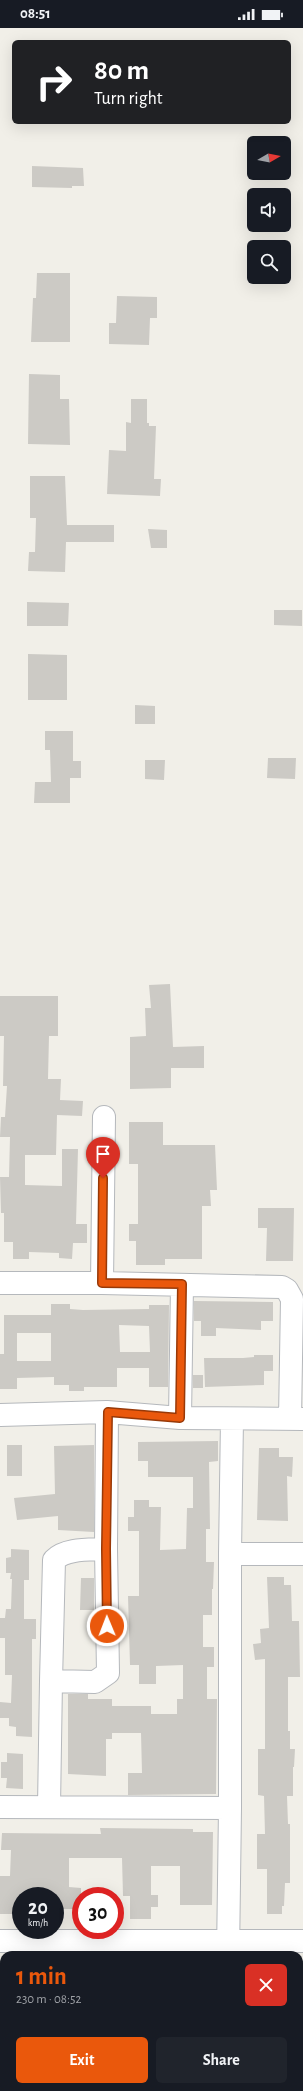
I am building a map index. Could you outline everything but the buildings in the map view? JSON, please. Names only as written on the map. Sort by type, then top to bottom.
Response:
[{"type":"street","points":[[102,1283],[104,1117]]},
{"type":"street","points":[[0,1283],[182,1284],[282,1287],[287,1290],[292,1299],[296,1419],[180,1418],[108,1412],[0,1415]]},
{"type":"street","points":[[180,1418],[182,1284]]},
{"type":"street","points":[[51,1681],[95,1682],[108,1673],[106,1549],[108,1412]]},
{"type":"street","points":[[228,1948],[232,1419]]},
{"type":"street","points":[[49,1807],[54,1560],[59,1554],[106,1549]]},
{"type":"street","points":[[230,1554],[303,1554]]},
{"type":"street","points":[[0,1807],[230,1808]]},
{"type":"street","points":[[0,1940],[49,1948],[228,1948],[303,1941]]},
{"type":"route","points":[[103,1178],[102,1283],[182,1284],[180,1418],[108,1412],[106,1549],[107,1626]]}]
